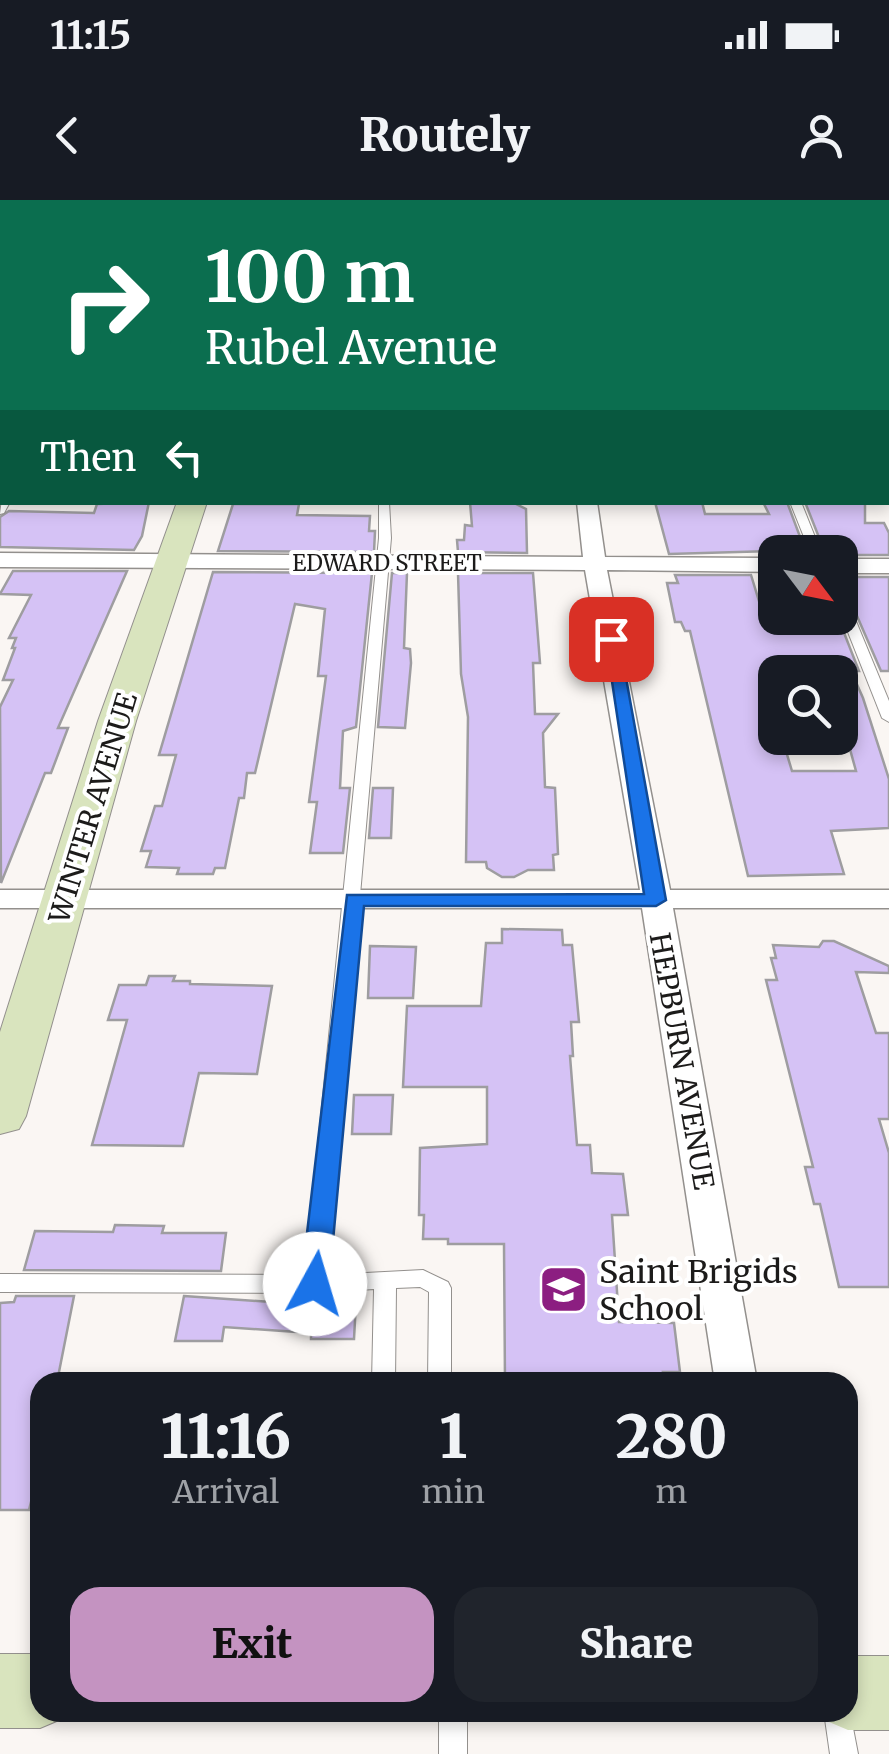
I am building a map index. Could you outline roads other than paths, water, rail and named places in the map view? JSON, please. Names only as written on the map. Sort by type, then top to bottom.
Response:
[{"type":"main road","name":"WINTER AVENUE","points":[[0,1116],[117,721],[191,505]]},
{"type":"main road","points":[[0,1691],[30,1691]]},
{"type":"main road","points":[[858,1693],[889,1693]]},
{"type":"street","name":"HEPBURN AVENUE","points":[[587,505],[734,1372]]},
{"type":"street","name":"EDWARD STREET","points":[[0,560],[758,565]]},
{"type":"street","points":[[858,566],[889,566]]},
{"type":"street","points":[[0,899],[889,899]]},
{"type":"lane","points":[[315,1284],[384,564],[384,505]]},
{"type":"lane","points":[[796,505],[809,535]]},
{"type":"lane","points":[[855,635],[889,718]]},
{"type":"lane","points":[[0,1283],[315,1284],[423,1278],[440,1288],[440,1372]]},
{"type":"lane","points":[[384,1372],[385,1280]]},
{"type":"lane","points":[[453,1754],[454,1722]]},
{"type":"lane","points":[[839,1722],[844,1754]]},
{"type":"place","name":"Saint Brigids School","points":[[564,1290]]}]
